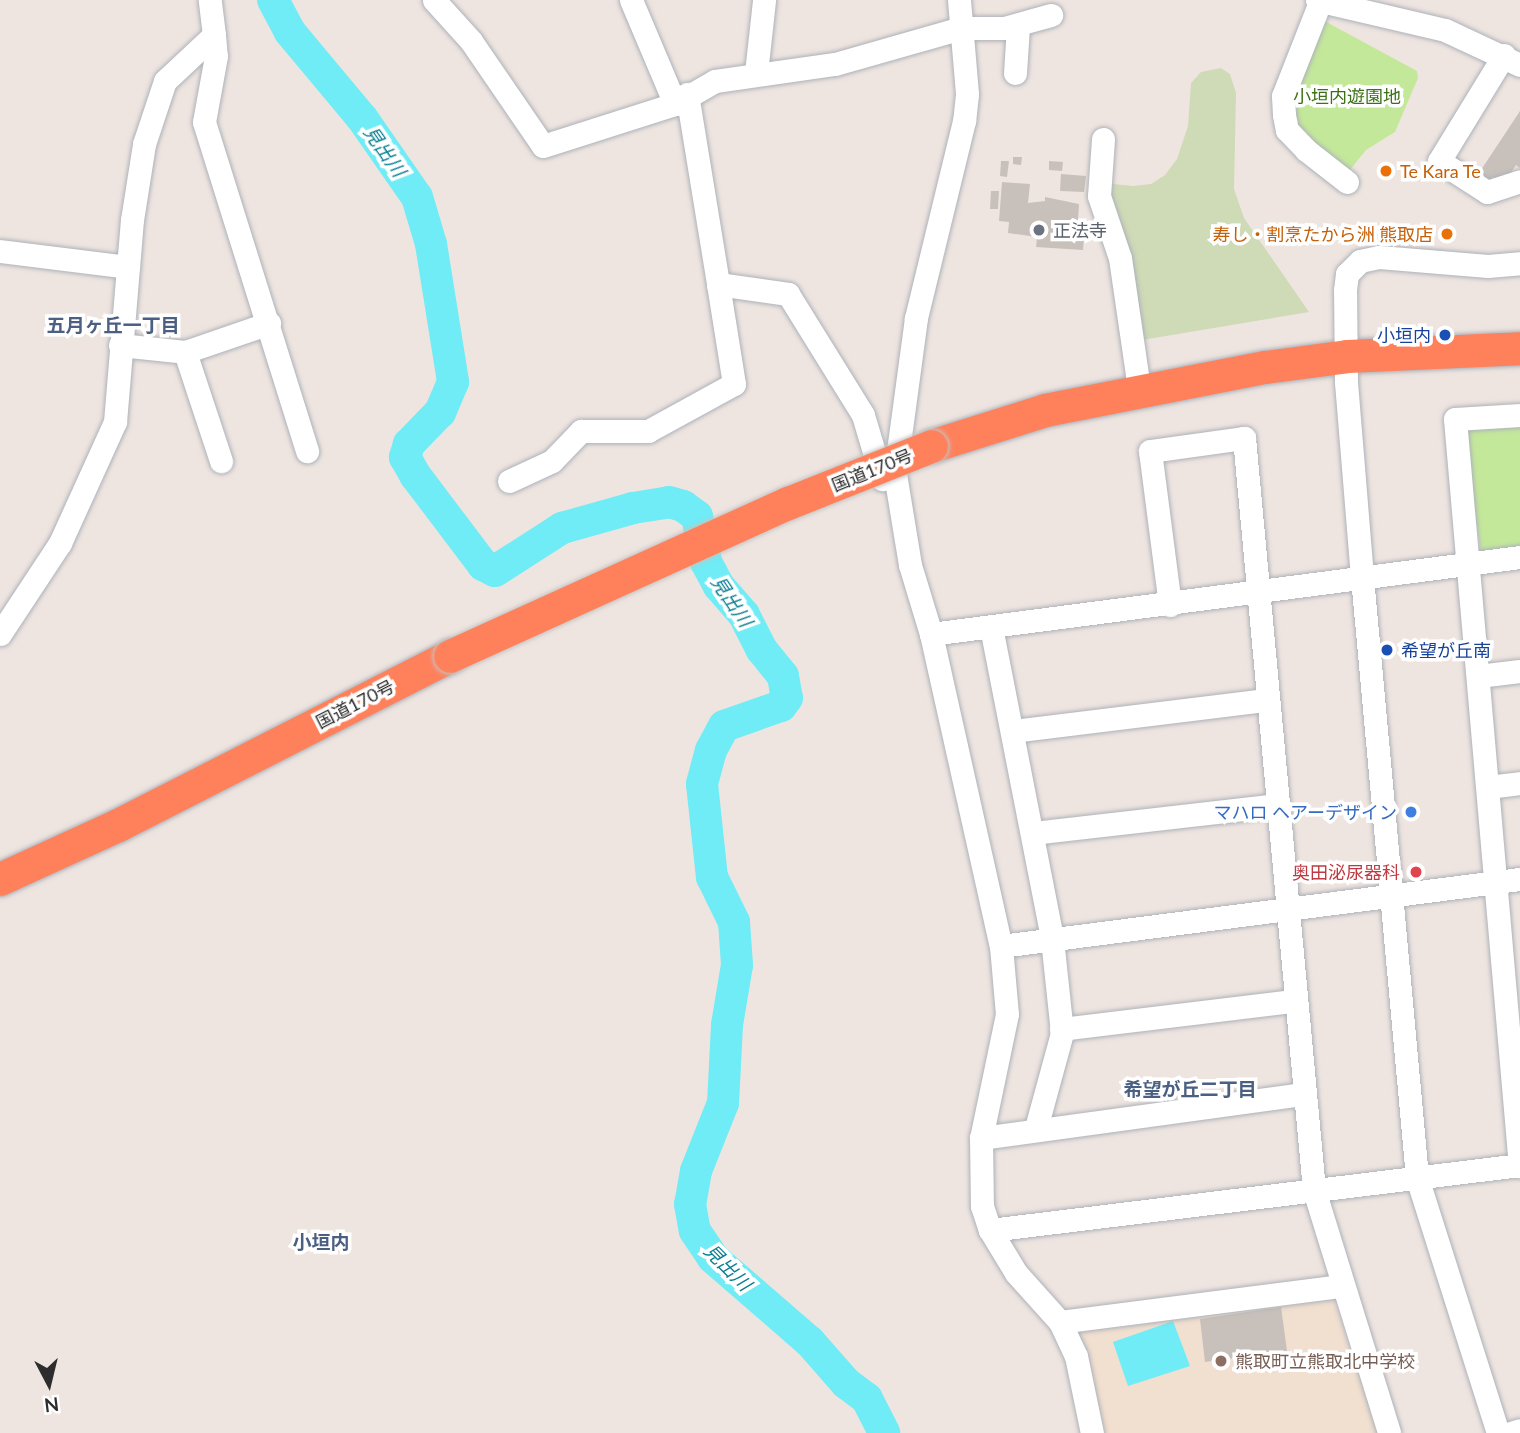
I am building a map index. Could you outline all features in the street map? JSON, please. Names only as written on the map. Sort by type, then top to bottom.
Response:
[{"type":"highway","name":"国道170号","points":[[0,879],[118,825],[450,656],[788,503],[932,446],[1045,410],[1139,389],[1348,356],[1520,348]]},
{"type":"highway","name":"国道170号","points":[[0,866],[269,747]]},
{"type":"street","points":[[210,0],[216,56],[204,122],[307,451]]},
{"type":"street","points":[[434,0],[471,41],[543,146],[681,99],[715,81],[861,59],[961,28],[1018,26],[1051,15]]},
{"type":"street","points":[[509,481],[552,461],[581,431],[648,431],[734,384],[718,284],[681,99],[631,0]]},
{"type":"street","points":[[756,73],[764,0]]},
{"type":"street","points":[[959,0],[964,121],[916,318],[895,448],[898,499],[901,522],[930,634],[1001,946],[1007,1014],[981,1138],[982,1206],[989,1230],[1016,1273],[1060,1322],[1076,1356],[1092,1433]]},
{"type":"street","points":[[1346,182],[1306,150],[1287,130],[1284,115],[1286,85],[1318,1],[1444,30],[1512,60],[1439,161],[1487,192],[1520,181]]},
{"type":"street","points":[[1015,73],[1018,26]]},
{"type":"street","points":[[0,634],[60,543],[92,478],[117,409],[128,267],[152,110],[172,73],[214,35]]},
{"type":"street","points":[[1103,139],[1099,196],[1120,258],[1139,389]]},
{"type":"street","points":[[0,251],[128,267]]},
{"type":"street","points":[[1499,1433],[1417,1177],[1362,577],[1348,356],[1347,274],[1360,261],[1379,257],[1488,266],[1520,263]]},
{"type":"street","points":[[718,284],[739,290],[788,294],[863,415],[883,482],[898,499]]},
{"type":"street","points":[[120,345],[185,352],[269,323]]},
{"type":"street","points":[[185,352],[221,461]]},
{"type":"street","points":[[989,1230],[1520,1165],[1512,974],[1495,882],[1455,419],[1520,415]]},
{"type":"street","points":[[1170,605],[1150,450],[1244,438],[1285,909],[1314,1190],[1340,1286],[1390,1433]]},
{"type":"street","points":[[930,634],[1520,558]]},
{"type":"street","points":[[991,627],[1052,939],[1061,1028],[1036,1128]]},
{"type":"street","points":[[1478,676],[1520,670]]},
{"type":"street","points":[[1013,731],[1267,700]]},
{"type":"street","points":[[1488,787],[1520,783]]},
{"type":"street","points":[[1032,833],[1276,805]]},
{"type":"street","points":[[1001,946],[1520,879]]},
{"type":"street","points":[[1061,1028],[1294,1001]]},
{"type":"street","points":[[981,1138],[1036,1128],[1303,1094]]},
{"type":"street","points":[[1060,1322],[1340,1286]]},
{"type":"street","points":[[1511,1433],[1520,1430]]},
{"type":"shaded area","name":"熊取町立熊取北中学校","points":[[1322,1295],[1333,1299],[1378,1433],[1105,1433],[1079,1329]]},
{"type":"green space","name":"小垣内遊園地","points":[[1319,18],[1417,71],[1418,78],[1395,132],[1366,150],[1345,176],[1305,143],[1287,99]]},
{"type":"green space","points":[[1221,68],[1230,74],[1236,93],[1234,189],[1244,218],[1309,312],[1136,341],[1103,183],[1133,186],[1151,184],[1165,175],[1177,159],[1188,126],[1191,83],[1201,72]]},
{"type":"green space","points":[[1520,425],[1520,548],[1481,552],[1464,435],[1475,426]]},
{"type":"water","points":[[1173,1321],[1190,1366],[1128,1386],[1113,1342]]},
{"type":"building","points":[[1520,111],[1520,168],[1516,165],[1508,177],[1504,174],[1499,181],[1493,177],[1489,184],[1477,176]]},
{"type":"building","points":[[1013,157],[1022,157],[1021,165],[1013,164]]},
{"type":"building","points":[[1001,161],[1009,161],[1007,177],[1000,176]]},
{"type":"building","points":[[1049,161],[1063,162],[1062,171],[1049,170]]},
{"type":"building","points":[[1061,174],[1086,176],[1084,192],[1060,191]]},
{"type":"building","points":[[1002,182],[1030,184],[1028,203],[1045,201],[1045,197],[1079,204],[1077,237],[1084,237],[1083,250],[1036,247],[1037,237],[1008,233],[1009,222],[999,221]]},
{"type":"building","points":[[991,191],[999,191],[998,209],[990,209]]},
{"type":"building","points":[[1281,1307],[1287,1351],[1205,1362],[1200,1319]]},
{"type":"waterway","name":"見出川","points":[[273,0],[290,32],[362,118],[417,197],[431,244],[453,382],[440,412],[409,444],[405,457],[415,475],[483,565],[495,571],[562,528],[633,508],[669,502],[683,506],[697,516],[706,562],[719,586],[744,615],[762,650],[783,676],[787,698],[781,706],[724,726],[711,750],[702,784],[712,877],[734,922],[737,965],[727,1025],[723,1103],[696,1171],[690,1204],[695,1231],[713,1258],[810,1342],[846,1383],[867,1399],[884,1433]]},
{"type":"place","name":"Te Kara Te","points":[[1386,171]]},
{"type":"place","name":"正法寺","points":[[1039,230]]},
{"type":"place","name":"寿し・割烹たから洲 熊取店","points":[[1447,234]]},
{"type":"place","name":"小垣内","points":[[1445,335]]},
{"type":"place","name":"希望が丘南","points":[[1387,650]]},
{"type":"place","name":"マハロ ヘアーデザイン","points":[[1411,812]]},
{"type":"place","name":"奥田泌尿器科","points":[[1416,872]]},
{"type":"place","name":"熊取町立熊取北中学校","points":[[1221,1361]]},
{"type":"district","name":"五月ヶ丘一丁目","points":[[113,325]]},
{"type":"district","name":"希望が丘二丁目","points":[[1190,1089]]},
{"type":"district","name":"小垣内","points":[[321,1242]]}]
